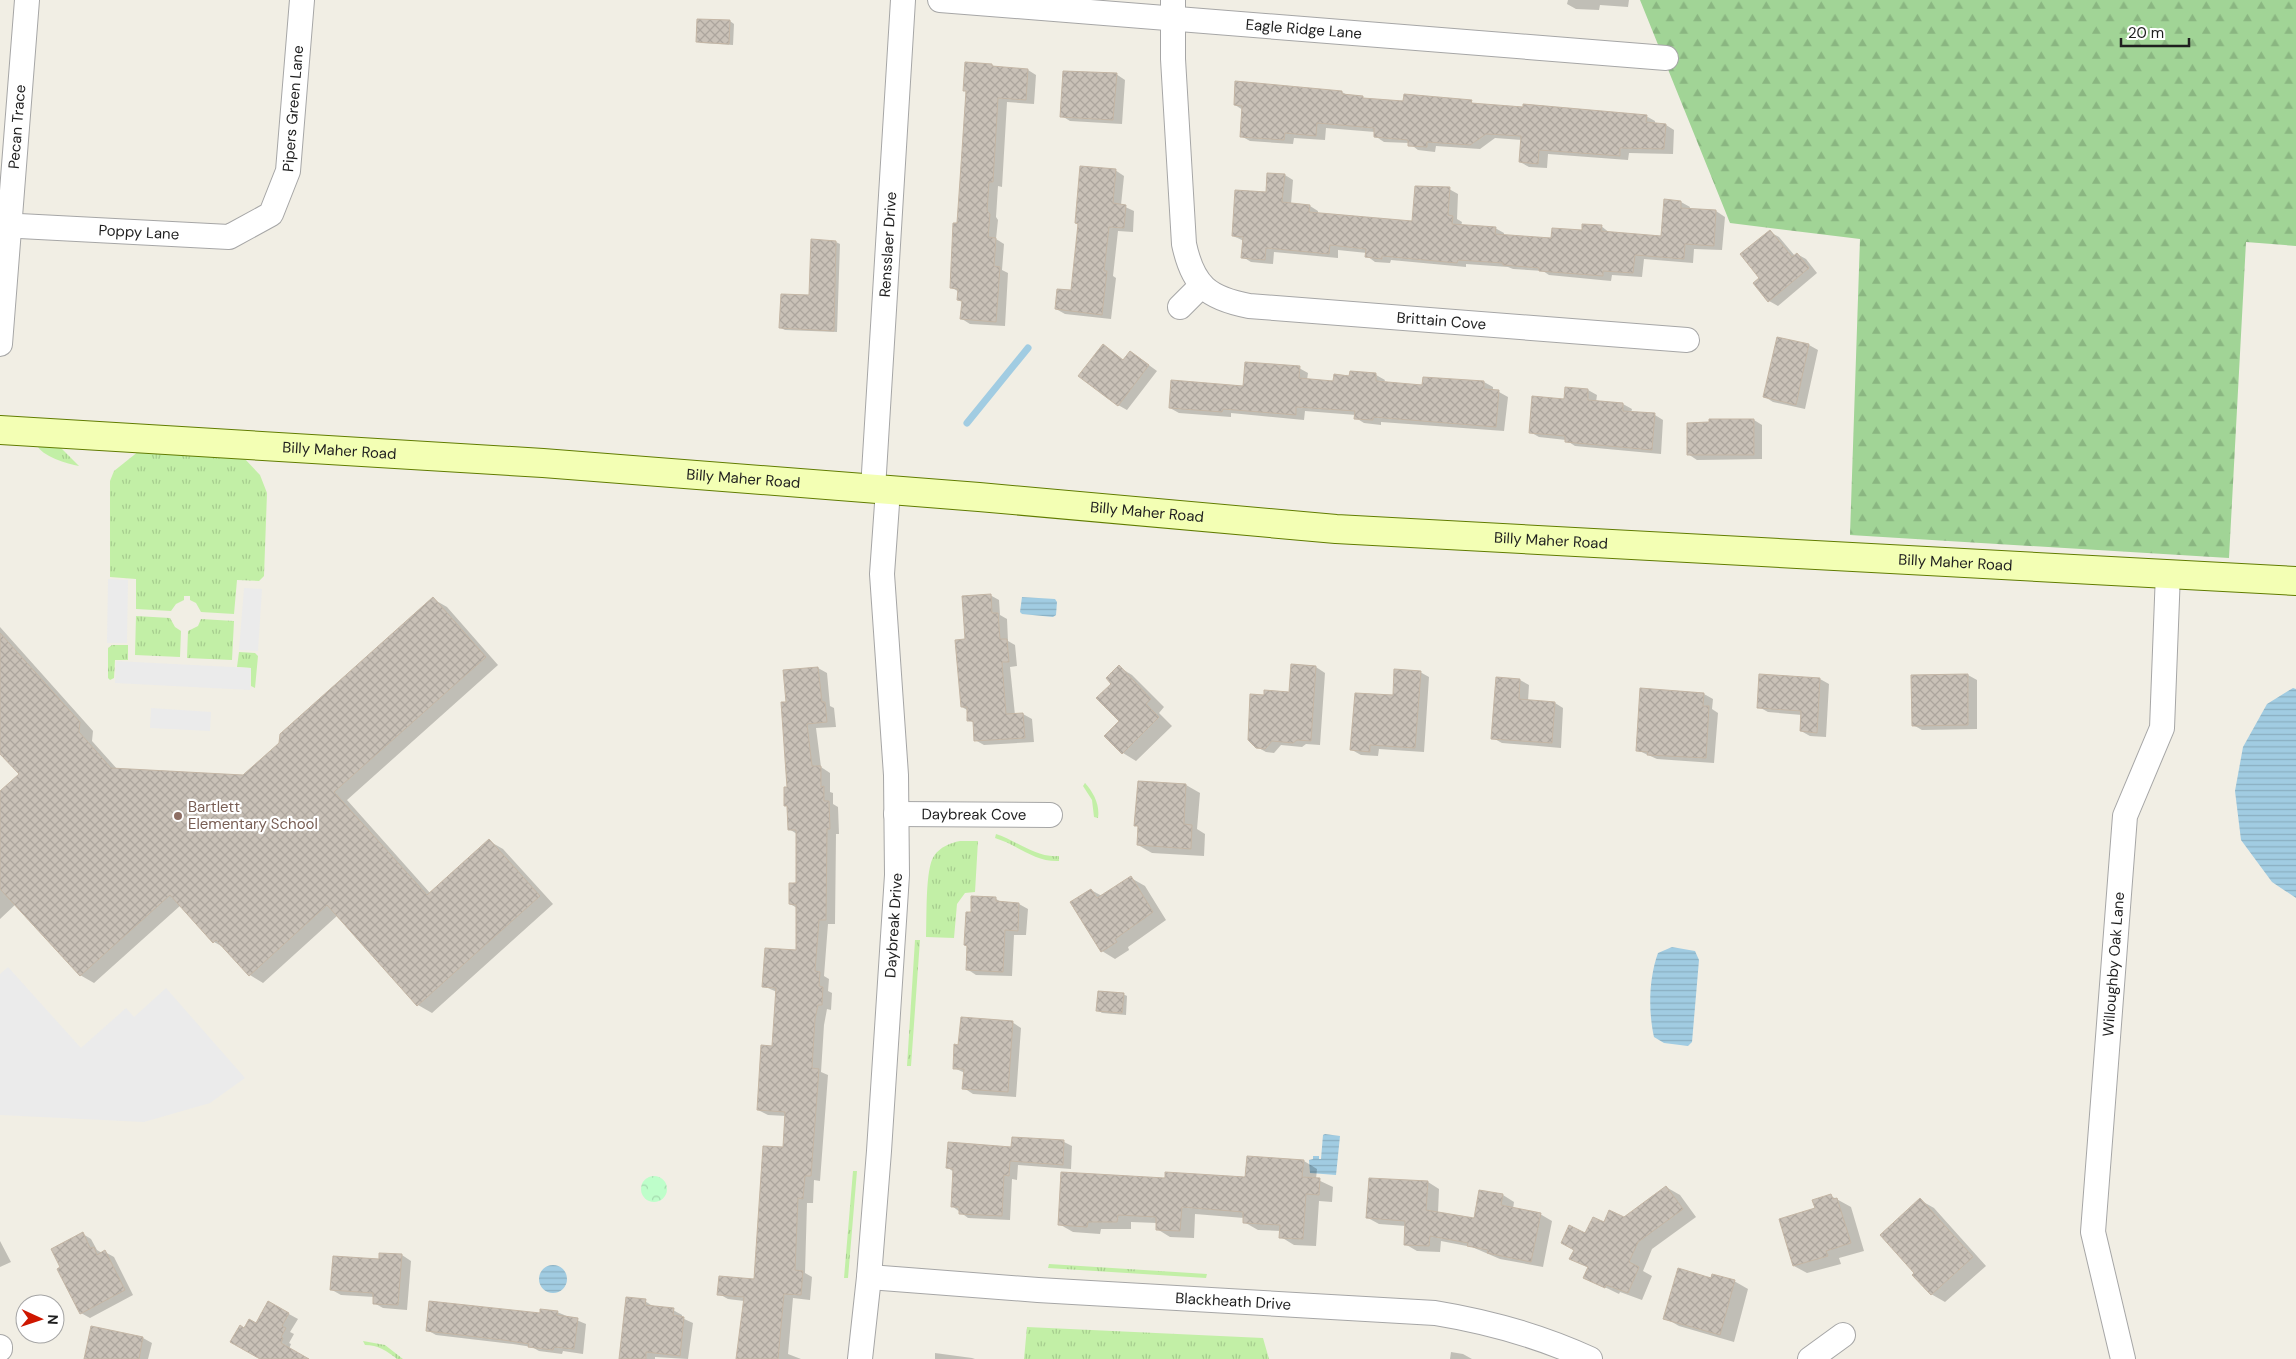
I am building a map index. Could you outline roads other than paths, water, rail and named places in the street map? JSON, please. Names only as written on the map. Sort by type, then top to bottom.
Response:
[{"type":"main road","name":"Billy Maher Road","points":[[0,430],[544,463],[1336,529],[2296,581]]},
{"type":"street","name":"Pecan Trace","points":[[0,344],[5,225],[27,0]]},
{"type":"street","name":"Pipers Green Lane","points":[[271,214],[288,172],[302,0]]},
{"type":"street","name":"Rensslaer Drive","points":[[880,490],[903,0]]},
{"type":"street","name":"Eagle Ridge Lane","points":[[940,0],[1172,10],[1666,58]]},
{"type":"street","points":[[1172,10],[1184,244],[1191,269],[1201,286],[1180,307]]},
{"type":"street","name":"Poppy Lane","points":[[5,225],[229,237],[271,214]]},
{"type":"street","name":"Brittain Cove","points":[[1201,286],[1214,296],[1228,302],[1249,306],[1687,340]]},
{"type":"street","name":"Daybreak Drive","points":[[860,1359],[869,1276],[892,969],[897,875],[893,716],[882,574],[880,490]]},
{"type":"street","name":"Willoughby Oak Lane","points":[[2124,1359],[2094,1232],[2125,816],[2162,728],[2168,573]]},
{"type":"street","name":"Daybreak Cove","points":[[896,814],[1050,815]]},
{"type":"street","name":"Blackheath Drive","points":[[869,1276],[1048,1290],[1436,1313],[1499,1325],[1554,1343],[1590,1359]]},
{"type":"street","points":[[1810,1359],[1843,1335]]},
{"type":"water","points":[[1022,597],[1055,599],[1057,602],[1056,615],[1053,617],[1022,614],[1020,612]]},
{"type":"water","points":[[2293,688],[2296,689],[2296,898],[2272,882],[2241,840],[2235,791],[2243,747],[2267,704]]},
{"type":"water","points":[[1672,947],[1695,951],[1699,960],[1692,1042],[1688,1046],[1664,1043],[1654,1037],[1652,1027],[1650,994],[1655,963],[1658,953]]},
{"type":"water","points":[[1323,1135],[1340,1136],[1336,1175],[1310,1173],[1309,1160],[1313,1159],[1313,1156],[1319,1156],[1319,1159],[1321,1159]]},
{"type":"water","points":[[553,1265],[563,1269],[567,1279],[563,1289],[553,1293],[543,1289],[539,1279],[543,1269]]},
{"type":"waterway","points":[[967,423],[1028,348]]},
{"type":"place","name":"Bartlett Elementary School","points":[[178,816]]}]
